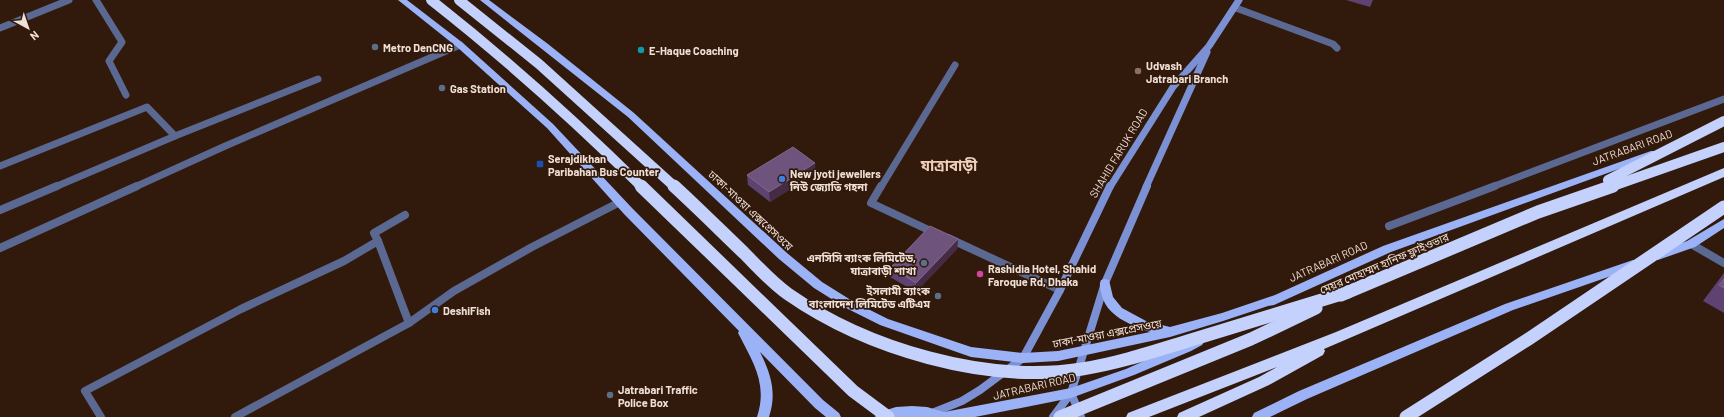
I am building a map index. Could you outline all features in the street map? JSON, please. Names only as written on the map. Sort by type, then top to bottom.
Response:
[{"type":"highway","points":[[431,0],[467,28],[571,118],[853,391],[888,417]]},
{"type":"highway","points":[[459,0],[522,49],[587,107],[668,180],[786,292],[814,310],[856,332],[894,347],[942,361],[994,369],[1064,371],[1110,365],[1348,292]]},
{"type":"highway","points":[[1538,212],[1626,172],[1724,121]]},
{"type":"highway","name":"মেয়র মোহাম্মদ হানিফ ফ্লাইওভার","points":[[1060,417],[1251,339],[1348,292],[1538,212],[1724,147]]},
{"type":"highway","points":[[1133,417],[1341,336],[1724,172]]},
{"type":"highway","points":[[1406,417],[1527,340],[1724,207]]},
{"type":"highway","points":[[1184,417],[1264,381],[1304,360],[1341,336]]},
{"type":"main road","points":[[402,0],[460,45],[550,126],[620,202],[819,404],[835,417]]},
{"type":"main road","name":"ঢাকা-মাওয়া এক্সপ্রেসওয়ে","points":[[484,0],[545,46],[631,115],[784,256],[818,285],[884,322],[926,338],[971,352],[1023,358],[1058,356],[1170,332],[1223,317],[1274,299]]},
{"type":"main road","name":"SHAHID FARUK ROAD","points":[[940,416],[980,390],[1023,358],[1060,290],[1110,186],[1173,87],[1209,46],[1236,8],[1239,0]]},
{"type":"main road","name":"SHAHID FARUK ROAD","points":[[1053,417],[1071,393],[1106,283],[1168,137],[1192,88],[1209,46]]},
{"type":"main road","name":"JATRABARI ROAD","points":[[880,417],[904,411],[940,416],[1009,406],[1071,393],[1130,372],[1187,348],[1274,299],[1387,250],[1724,127]]},
{"type":"main road","points":[[1258,417],[1303,394],[1509,308],[1690,244],[1724,223]]},
{"type":"main road","points":[[1106,283],[1108,299],[1129,319],[1146,326],[1170,332]]},
{"type":"main road","points":[[739,323],[756,355],[767,384],[766,410],[762,417]]},
{"type":"main road","points":[[1071,393],[1081,417]]},
{"type":"street","points":[[0,28],[69,0]]},
{"type":"street","points":[[96,0],[122,42],[121,47],[112,53],[109,61],[126,94]]},
{"type":"street","points":[[1236,8],[1334,44],[1337,48]]},
{"type":"street","points":[[0,248],[223,147],[460,45]]},
{"type":"street","points":[[955,65],[871,203],[1060,290]]},
{"type":"street","points":[[0,210],[175,136],[318,80]]},
{"type":"street","points":[[1389,226],[1724,99]]},
{"type":"street","points":[[0,166],[146,107],[175,136]]},
{"type":"street","points":[[235,417],[259,402],[409,323],[454,291],[532,247],[620,202]]},
{"type":"street","points":[[405,214],[374,233],[409,323]]},
{"type":"street","points":[[101,417],[85,391],[241,309],[344,261],[378,242]]},
{"type":"street","points":[[1690,244],[1724,263]]},
{"type":"building","points":[[793,147],[815,163],[769,192],[747,175]]},
{"type":"building","name":"এনসিসি ব্যাংক লিমিটেড, যাত্রাবাড়ী শাখা","points":[[930,226],[958,239],[916,283],[891,267]]},
{"type":"building","points":[[1724,279],[1724,288],[1719,285]]},
{"type":"place","name":"Metro DenCNG","points":[[375,47]]},
{"type":"place","name":"E-Haque Coaching","points":[[641,50]]},
{"type":"place","name":"Udvash Jatrabari Branch","points":[[1138,71]]},
{"type":"place","name":"Gas Station","points":[[442,88]]},
{"type":"place","name":"Serajdikhan Paribahan Bus Counter","points":[[540,164]]},
{"type":"place","name":"New jyoti jewellers নিউ জ্যোতি গহনা","points":[[782,179]]},
{"type":"place","name":"এনসিসি ব্যাংক লিমিটেড, যাত্রাবাড়ী শাখা","points":[[924,263]]},
{"type":"place","name":"Rashidia Hotel, Shahid Faroque Rd, Dhaka","points":[[980,274]]},
{"type":"place","name":"ইসলামী ব্যাংক বাংলাদেশ লিমিটেড এটিএম","points":[[938,296]]},
{"type":"place","name":"DeshiFish","points":[[435,310]]},
{"type":"place","name":"Jatrabari Traffic Police Box","points":[[610,395]]},
{"type":"district","name":"যাত্রাবাড়ী","points":[[949,165]]}]
